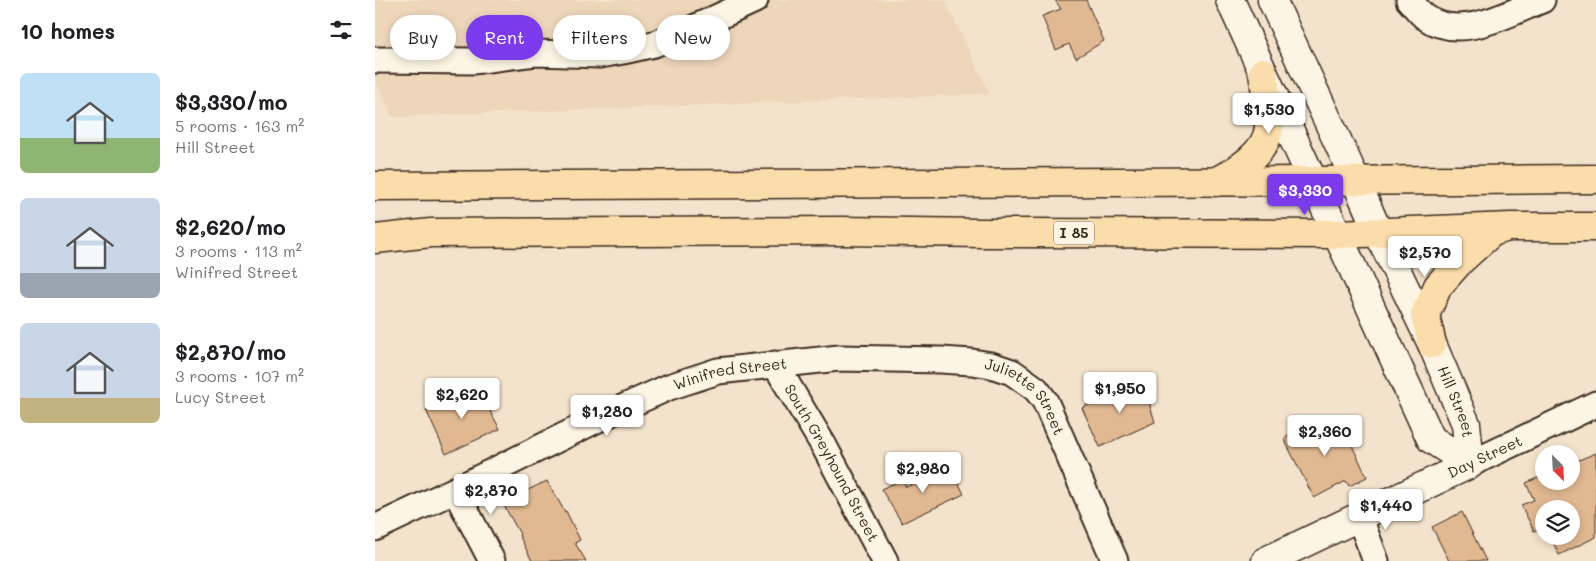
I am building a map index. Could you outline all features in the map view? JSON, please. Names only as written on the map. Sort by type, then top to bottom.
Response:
[{"type":"main road","points":[[1215,182],[1235,172],[1263,145],[1269,127],[1263,72]]},
{"type":"main road","points":[[375,186],[1163,183],[1596,179]]},
{"type":"main road","points":[[1432,344],[1425,315],[1437,286],[1461,260],[1492,232],[1510,227]]},
{"type":"main road","points":[[1337,234],[1510,227],[1596,227]]},
{"type":"main road","name":"I 85","points":[[375,239],[431,233],[841,231],[1337,234]]},
{"type":"street","points":[[375,60],[473,61],[535,53],[599,55],[654,44],[755,0]]},
{"type":"street","name":"Hill Street","points":[[1230,0],[1431,439],[1470,464]]},
{"type":"street","name":"Hill Street","points":[[1271,0],[1432,344],[1466,424],[1470,464]]},
{"type":"street","points":[[1409,0],[1424,16],[1448,26],[1468,26],[1489,21],[1542,0]]},
{"type":"street","name":"Winifred Street","points":[[375,528],[604,416],[669,387],[718,371],[847,358]]},
{"type":"street","name":"Juliette Street","points":[[847,358],[972,362],[991,365],[1020,376],[1036,389],[1045,401],[1115,561]]},
{"type":"street","name":"South Greyhound Street","points":[[775,364],[824,446],[885,561]]},
{"type":"street","name":"Day Street","points":[[1267,561],[1596,404]]},
{"type":"street","points":[[455,490],[492,561]]},
{"type":"street","points":[[1359,516],[1376,561]]},
{"type":"shaded area","points":[[375,0],[945,0],[990,94],[392,117],[375,78]]},
{"type":"building","points":[[1055,0],[1086,0],[1104,41],[1076,58],[1069,44],[1056,50],[1042,16],[1061,9]]},
{"type":"building","points":[[1142,380],[1155,422],[1100,447],[1082,408]]},
{"type":"building","points":[[476,386],[500,429],[446,454],[426,410]]},
{"type":"building","points":[[1338,416],[1367,477],[1349,486],[1346,481],[1314,498],[1284,439],[1308,423],[1311,430]]},
{"type":"building","points":[[1596,453],[1596,537],[1580,545],[1580,500],[1535,500],[1534,531],[1521,505],[1534,500],[1526,483],[1535,479],[1535,490],[1580,490],[1580,459]]},
{"type":"building","points":[[950,466],[964,494],[902,523],[881,489],[902,480],[906,487]]},
{"type":"building","points":[[547,481],[566,511],[580,540],[575,543],[586,561],[532,561],[520,534],[502,502]]},
{"type":"building","points":[[1462,512],[1486,561],[1449,561],[1432,527]]},
{"type":"building","points":[[1554,545],[1580,545],[1559,555]]}]
